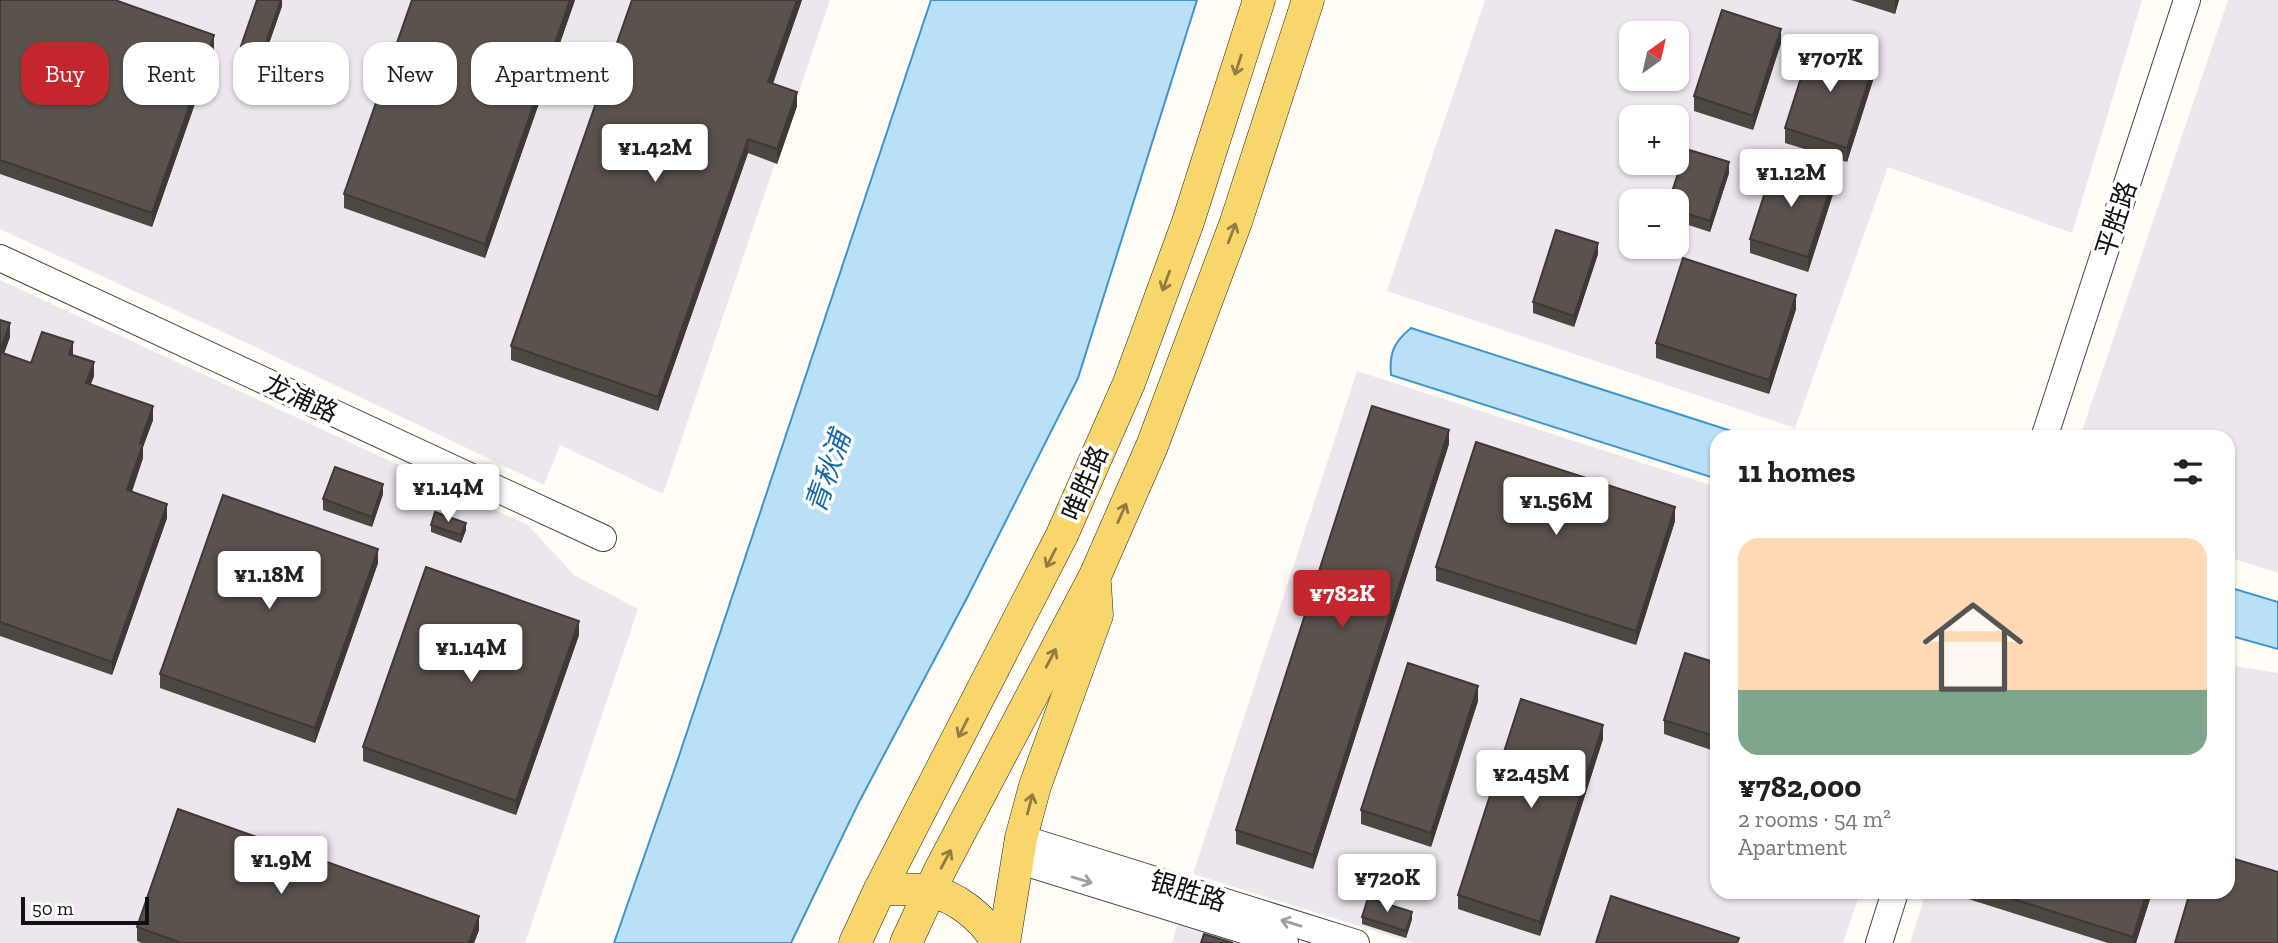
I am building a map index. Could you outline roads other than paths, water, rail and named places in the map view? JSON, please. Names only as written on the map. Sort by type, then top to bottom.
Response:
[{"type":"main road","name":"唯胜路","points":[[855,943],[880,889],[1062,535],[1129,383],[1188,222],[1259,0]]},
{"type":"main road","name":"唯胜路","points":[[920,923],[1095,576],[1152,446],[1236,222],[1308,0]]},
{"type":"main road","points":[[1004,943],[1019,849],[1035,786],[1097,615],[1095,576]]},
{"type":"main road","points":[[880,889],[920,923],[969,910],[990,930],[997,943]]},
{"type":"street","name":"平胜路","points":[[2047,430],[2187,0]]},
{"type":"street","name":"龙浦路","points":[[0,258],[603,538]]},
{"type":"street","name":"银胜路","points":[[1019,849],[1285,943]]},
{"type":"street","name":"银胜路","points":[[1019,849],[1356,943]]},
{"type":"street","points":[[1879,943],[1893,899]]},
{"type":"water","name":"青秋浦","points":[[931,0],[1197,0],[1078,378],[968,596],[858,804],[791,943],[614,943],[675,768]]},
{"type":"water","points":[[1411,328],[1728,430],[1710,430],[1710,477],[1391,375],[1391,360],[1400,338]]},
{"type":"water","points":[[2235,589],[2278,602],[2278,649],[2235,637]]}]
